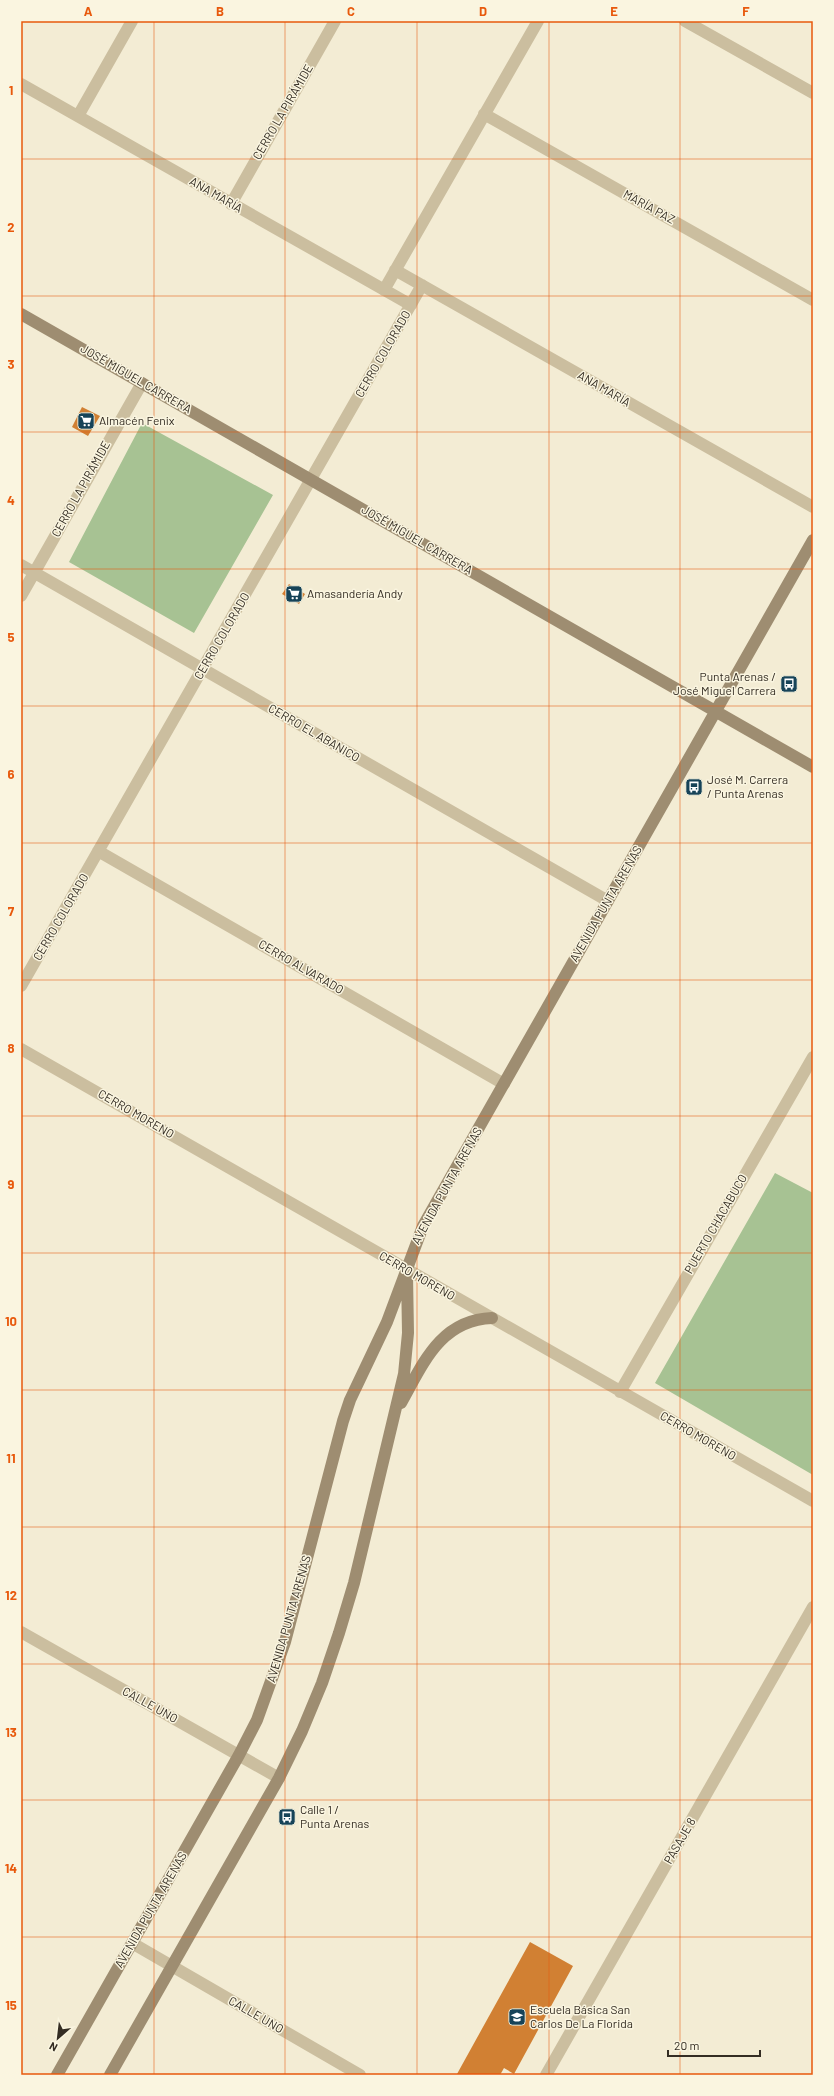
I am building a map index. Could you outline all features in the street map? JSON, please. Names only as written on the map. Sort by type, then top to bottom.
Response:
[{"type":"main road","name":"JOSÉ MIGUEL CARRERA","points":[[21,314],[813,767]]},
{"type":"main road","name":"AVENIDA PUNTA ARENAS","points":[[57,2075],[239,1755],[256,1720],[285,1642],[334,1448],[350,1400],[387,1322],[423,1226],[813,540]]},
{"type":"main road","name":"AVENIDA PUNTA ARENAS","points":[[110,2075],[279,1778],[322,1683],[354,1583],[404,1374],[409,1301],[407,1270]]},
{"type":"main road","points":[[394,1415],[416,1376],[447,1333],[469,1321],[492,1318]]},
{"type":"street","points":[[78,116],[132,21]]},
{"type":"street","name":"CERRO LA PIRÁMIDE","points":[[231,204],[335,21]]},
{"type":"street","points":[[384,290],[538,21]]},
{"type":"street","points":[[685,21],[813,93]]},
{"type":"street","name":"ANA MARÍA","points":[[21,84],[411,305]]},
{"type":"street","name":"MARÍA PAZ","points":[[484,114],[813,300]]},
{"type":"street","name":"ANA MARÍA","points":[[395,270],[813,507]]},
{"type":"street","name":"CERRO COLORADO","points":[[21,986],[312,480],[422,285]]},
{"type":"street","name":"CERRO LA PIRÁMIDE","points":[[21,596],[142,383]]},
{"type":"street","name":"CERRO EL ABANICO","points":[[21,566],[608,901]]},
{"type":"street","name":"CERRO ALVARADO","points":[[98,851],[504,1084]]},
{"type":"street","name":"CERRO MORENO","points":[[21,1049],[813,1501]]},
{"type":"street","name":"PUERTO CHACABUCO","points":[[620,1392],[813,1057]]},
{"type":"street","name":"PASAJE 8","points":[[546,2075],[813,1607]]},
{"type":"street","name":"CALLE UNO","points":[[21,1632],[279,1778]]},
{"type":"street","name":"CALLE UNO","points":[[132,1944],[360,2075]]},
{"type":"green space","points":[[142,423],[273,495],[194,633],[69,562]]},
{"type":"green space","points":[[775,1173],[813,1193],[813,1475],[655,1383]]},
{"type":"building","name":"Almacén Fenix","points":[[82,407],[100,416],[88,436],[72,427]]},
{"type":"building","name":"Amasandería Andy","points":[[289,584],[305,594],[299,604],[282,594]]},
{"type":"building","name":"Escuela Básica San Carlos De La Florida","points":[[530,1942],[573,1966],[514,2074],[504,2068],[500,2075],[457,2074]]},
{"type":"place","name":"Almacén Fenix","points":[[86,421]]},
{"type":"place","name":"Amasandería Andy","points":[[294,594]]},
{"type":"place","name":"Punta Arenas / José Miguel Carrera","points":[[789,684]]},
{"type":"place","name":"José M. Carrera / Punta Arenas","points":[[694,787]]},
{"type":"place","name":"Calle 1 / Punta Arenas","points":[[287,1817]]},
{"type":"place","name":"Escuela Básica San Carlos De La Florida","points":[[517,2017]]}]
